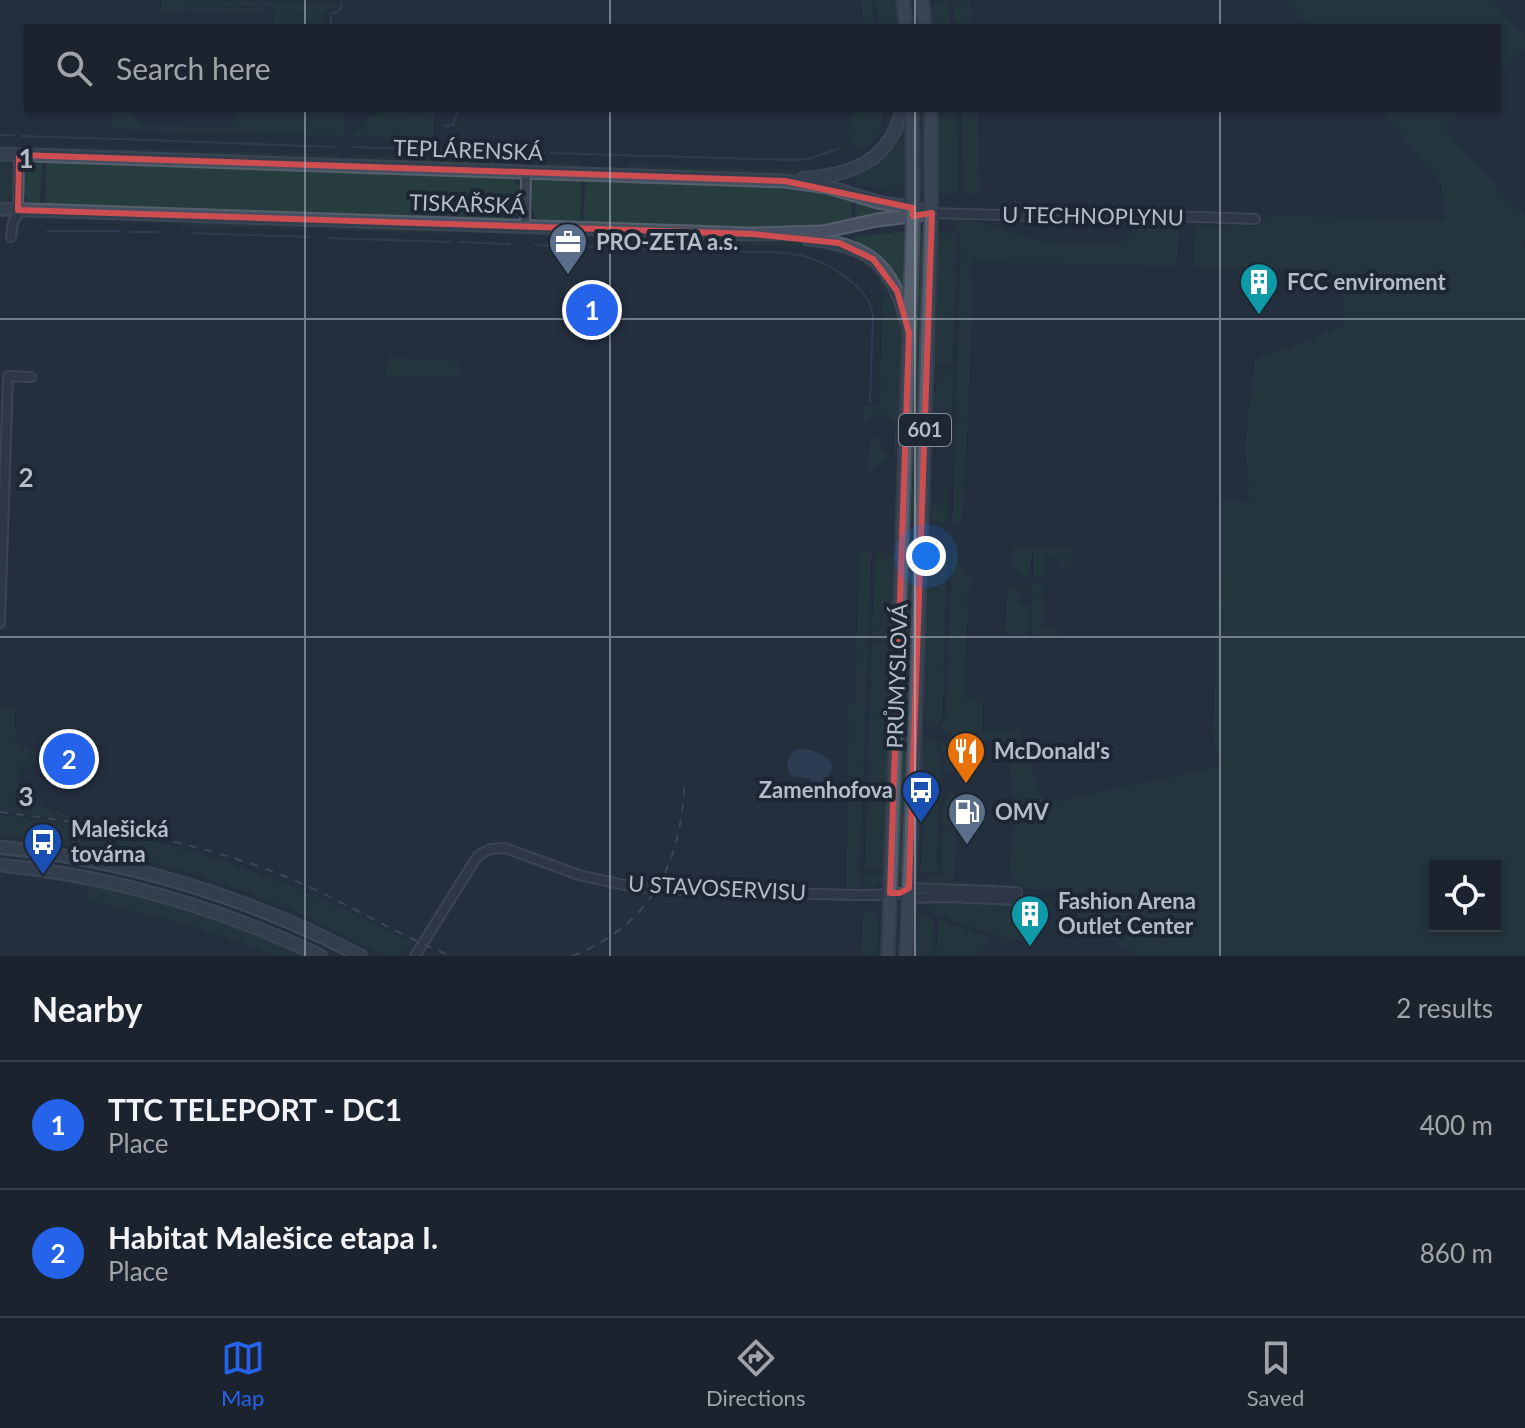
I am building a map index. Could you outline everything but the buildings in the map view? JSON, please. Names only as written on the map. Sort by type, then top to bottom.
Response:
[{"type":"main road","points":[[903,0],[906,24]]},
{"type":"main road","points":[[922,0],[925,24]]},
{"type":"main road","name":"PRŮMYSLOVÁ","points":[[906,956],[902,893],[912,112]]},
{"type":"main road","name":"PRŮMYSLOVÁ","points":[[888,956],[902,893],[932,213],[931,112]]},
{"type":"street","points":[[785,181],[840,174],[861,166],[888,142],[901,112]]},
{"type":"street","name":"TEPLÁRENSKÁ","points":[[0,154],[785,181],[828,187],[913,212],[932,213]]},
{"type":"street","points":[[11,237],[18,210],[19,155]]},
{"type":"street","points":[[525,226],[526,172]]},
{"type":"street","name":"TISKAŘSKÁ","points":[[0,209],[752,234],[835,230],[913,212]]},
{"type":"street","name":"U TECHNOPLYNU","points":[[932,213],[1255,219]]},
{"type":"street","points":[[752,234],[839,243],[866,254],[893,283],[909,333]]},
{"type":"street","points":[[0,623],[8,376],[31,377]]},
{"type":"street","points":[[0,847],[99,862],[189,885],[268,913],[361,956]]},
{"type":"street","name":"U STAVOSERVISU","points":[[415,956],[475,860],[484,852],[498,848],[512,849],[579,875],[629,886],[854,895],[902,893]]},
{"type":"street","points":[[0,865],[80,877],[172,899],[245,923],[321,956]]},
{"type":"street","points":[[902,893],[948,897],[1018,896]]},
{"type":"highlighted area","points":[[19,155],[785,181],[913,208],[913,216],[932,213],[910,876],[909,888],[900,893],[890,893],[909,333],[897,291],[873,259],[839,243],[752,234],[18,210]]},
{"type":"green space","points":[[162,0],[336,3],[336,6],[326,10],[324,15],[277,14],[270,6],[263,4],[220,8],[263,8],[265,12],[179,10],[178,14],[161,11]]},
{"type":"green space","points":[[861,0],[872,0],[875,24],[864,24]]},
{"type":"green space","points":[[876,0],[899,0],[901,24],[879,24]]},
{"type":"green space","points":[[1285,0],[1491,0],[1525,37],[1525,46],[1501,70],[1501,24],[1307,24]]},
{"type":"green space","points":[[948,1],[951,24],[929,24],[932,8]]},
{"type":"green space","points":[[953,1],[970,1],[972,24],[955,24]]},
{"type":"green space","points":[[274,13],[324,17],[322,24],[273,22]]},
{"type":"green space","points":[[112,112],[132,112],[136,120],[148,126],[227,128],[234,124],[235,112],[343,112],[343,136],[112,129]]},
{"type":"green space","points":[[378,112],[412,112],[416,116],[417,112],[434,112],[434,140],[351,136],[352,131],[364,129],[364,121]]},
{"type":"green space","points":[[857,112],[882,112],[878,135],[859,152],[849,137],[851,120]]},
{"type":"green space","points":[[917,112],[927,112],[928,193],[917,193]]},
{"type":"green space","points":[[935,112],[957,112],[958,193],[936,194]]},
{"type":"green space","points":[[962,112],[978,112],[979,195],[963,192]]},
{"type":"green space","points":[[1383,112],[1459,112],[1448,122],[1446,131],[1525,218],[1525,242],[1521,246],[1525,250],[1525,956],[1136,956],[1117,941],[1094,933],[1079,920],[1070,890],[1027,888],[1014,880],[1010,873],[1013,807],[1009,750],[1005,746],[1000,749],[994,744],[939,731],[946,716],[952,554],[956,554],[973,586],[968,586],[964,699],[980,700],[983,685],[982,730],[1019,731],[1044,804],[1220,766],[1213,738],[1221,501],[1250,502],[1245,447],[1255,360],[1343,326],[1344,298],[1310,269],[1194,267],[1195,226],[1258,226],[1268,215],[1446,221],[1441,184]]},
{"type":"green space","points":[[906,113],[909,193],[857,184],[857,171]]},
{"type":"green space","points":[[46,146],[340,155],[331,161],[46,152]]},
{"type":"green space","points":[[353,155],[519,161],[510,166],[361,162]]},
{"type":"green space","points":[[0,158],[10,164],[14,181],[12,193],[0,205]]},
{"type":"green space","points":[[35,160],[42,160],[40,206],[27,200],[24,189],[25,172]]},
{"type":"green space","points":[[46,160],[510,176],[517,184],[521,200],[516,216],[506,221],[45,207]]},
{"type":"green space","points":[[535,161],[581,163],[581,170],[542,168]]},
{"type":"green space","points":[[846,164],[842,170],[775,176],[651,172],[625,167],[801,170]]},
{"type":"green space","points":[[581,177],[580,224],[553,224],[539,220],[532,208],[531,185],[534,178]]},
{"type":"green space","points":[[585,178],[719,181],[819,191],[852,197],[851,222],[836,226],[767,230],[584,224]]},
{"type":"green space","points":[[856,199],[909,211],[855,221]]},
{"type":"green space","points":[[950,217],[974,220],[1034,239],[1064,244],[1121,244],[1141,222],[1154,219],[1174,222],[1179,231],[1177,266],[972,262],[962,523],[953,523],[961,235]]},
{"type":"green space","points":[[184,221],[292,224],[304,230],[178,226]]},
{"type":"green space","points":[[352,225],[443,229],[449,234],[332,230]]},
{"type":"green space","points":[[908,231],[906,299],[855,244],[855,237]]},
{"type":"green space","points":[[916,231],[923,231],[921,302],[924,338],[915,526],[911,523],[914,425],[911,392]]},
{"type":"green space","points":[[935,232],[957,235],[953,366],[934,365],[931,353]]},
{"type":"green space","points":[[720,237],[819,243],[851,249],[850,256],[810,247],[713,244]]},
{"type":"green space","points":[[855,252],[874,267],[887,284],[896,303],[900,324],[899,438],[893,461],[895,424],[892,419],[878,414],[869,418],[863,426],[864,407],[880,404],[883,294],[873,273],[855,259]]},
{"type":"green space","points":[[387,360],[460,361],[459,377],[388,376]]},
{"type":"green space","points":[[937,369],[953,369],[951,432],[933,426]]},
{"type":"green space","points":[[873,438],[887,439],[881,442],[881,449],[887,451],[887,460],[868,471],[870,441]]},
{"type":"green space","points":[[944,485],[948,485],[948,524],[938,523],[930,516],[931,486],[932,504],[943,505]]},
{"type":"green space","points":[[1013,547],[1032,548],[1029,576],[1023,576],[1012,563]]},
{"type":"green space","points":[[1034,548],[1072,549],[1071,570],[1061,569],[1061,559],[1045,558],[1044,576],[1034,577]]},
{"type":"green space","points":[[860,551],[871,553],[859,889],[846,889],[849,703],[855,703]]},
{"type":"green space","points":[[876,552],[892,556],[895,630],[892,641],[872,641]]},
{"type":"green space","points":[[947,553],[942,716],[935,730],[927,723],[924,711],[929,556]]},
{"type":"green space","points":[[910,556],[917,556],[906,871],[898,871],[901,719],[906,679]]},
{"type":"green space","points":[[1034,584],[1044,585],[1043,627],[1059,628],[1059,632],[1052,636],[1031,632]]},
{"type":"green space","points":[[1011,587],[1019,588],[1019,604],[1029,605],[1026,635],[1005,634],[1007,591]]},
{"type":"green space","points":[[872,643],[889,644],[886,677],[891,680],[894,690],[887,870],[865,869]]},
{"type":"green space","points":[[0,706],[14,707],[15,738],[21,746],[36,751],[34,767],[21,767],[15,798],[70,815],[69,821],[0,810]]},
{"type":"green space","points":[[919,737],[934,739],[941,760],[937,873],[921,872],[925,822],[920,821],[917,805]]},
{"type":"green space","points":[[938,740],[961,745],[964,749],[957,749],[956,772],[945,772],[945,760]]},
{"type":"green space","points":[[955,784],[954,882],[996,886],[928,884],[929,876],[941,877],[943,805]]},
{"type":"green space","points":[[0,815],[120,834],[238,866],[313,895],[412,943],[402,956],[384,956],[289,909],[190,873],[92,849],[0,836]]},
{"type":"green space","points":[[67,848],[215,886],[321,928],[356,945],[355,948],[311,927],[69,852]]},
{"type":"green space","points":[[865,874],[883,874],[884,880],[874,887],[874,891],[864,890]]},
{"type":"green space","points":[[52,876],[123,890],[213,916],[311,956],[272,956],[246,944],[175,921],[88,900],[90,886],[54,878],[51,881]]},
{"type":"green space","points":[[927,902],[1030,904],[1040,909],[1043,925],[1034,934],[1004,945],[994,935],[929,911]]},
{"type":"green space","points":[[863,911],[874,912],[878,924],[877,956],[861,956]]},
{"type":"green space","points":[[918,914],[934,919],[932,956],[916,956]]},
{"type":"green space","points":[[939,920],[985,936],[988,943],[977,956],[936,956]]},
{"type":"water","points":[[798,748],[816,752],[832,763],[830,774],[822,783],[815,786],[810,779],[790,775],[788,760]]},
{"type":"waterway","points":[[332,14],[340,10],[342,4]]},
{"type":"waterway","points":[[331,17],[331,24]]},
{"type":"waterway","points":[[445,126],[453,125],[457,112]]},
{"type":"waterway","points":[[0,135],[14,135]]},
{"type":"waterway","points":[[21,136],[119,139]]},
{"type":"waterway","points":[[120,139],[337,147]]},
{"type":"waterway","points":[[353,147],[519,152]]},
{"type":"waterway","points":[[551,153],[793,160],[808,159],[838,149]]},
{"type":"waterway","points":[[533,152],[545,153]]},
{"type":"waterway","points":[[47,231],[120,231]]},
{"type":"waterway","points":[[131,232],[157,232]]},
{"type":"waterway","points":[[192,233],[309,237]]},
{"type":"waterway","points":[[327,238],[450,242]]},
{"type":"waterway","points":[[460,242],[510,244]]},
{"type":"waterway","points":[[536,245],[548,246]]},
{"type":"waterway","points":[[557,246],[678,250]]},
{"type":"waterway","points":[[728,251],[777,252],[820,261],[861,291],[873,315],[870,402]]},
{"type":"tram line","points":[[0,854],[90,867],[178,889],[263,919],[346,956]]},
{"type":"railway","points":[[572,956],[599,944],[621,928],[640,911],[655,890],[676,843],[684,787]]},
{"type":"railway","points":[[0,812],[139,834],[241,860],[297,881],[451,956]]},
{"type":"place","name":"PRO-ZETA a.s.","points":[[568,276]]},
{"type":"place","name":"TTC TELEPORT - DC1","points":[[592,310]]},
{"type":"place","name":"FCC enviroment","points":[[1259,316]]},
{"type":"place","name":"Habitat Malešice etapa I.","points":[[69,759]]},
{"type":"place","name":"McDonald's","points":[[966,785]]},
{"type":"place","name":"Zamenhofova","points":[[921,824]]},
{"type":"place","name":"OMV","points":[[967,846]]},
{"type":"place","name":"Malešická továrna","points":[[43,876]]},
{"type":"place","name":"Fashion Arena Outlet Center","points":[[1030,948]]}]
